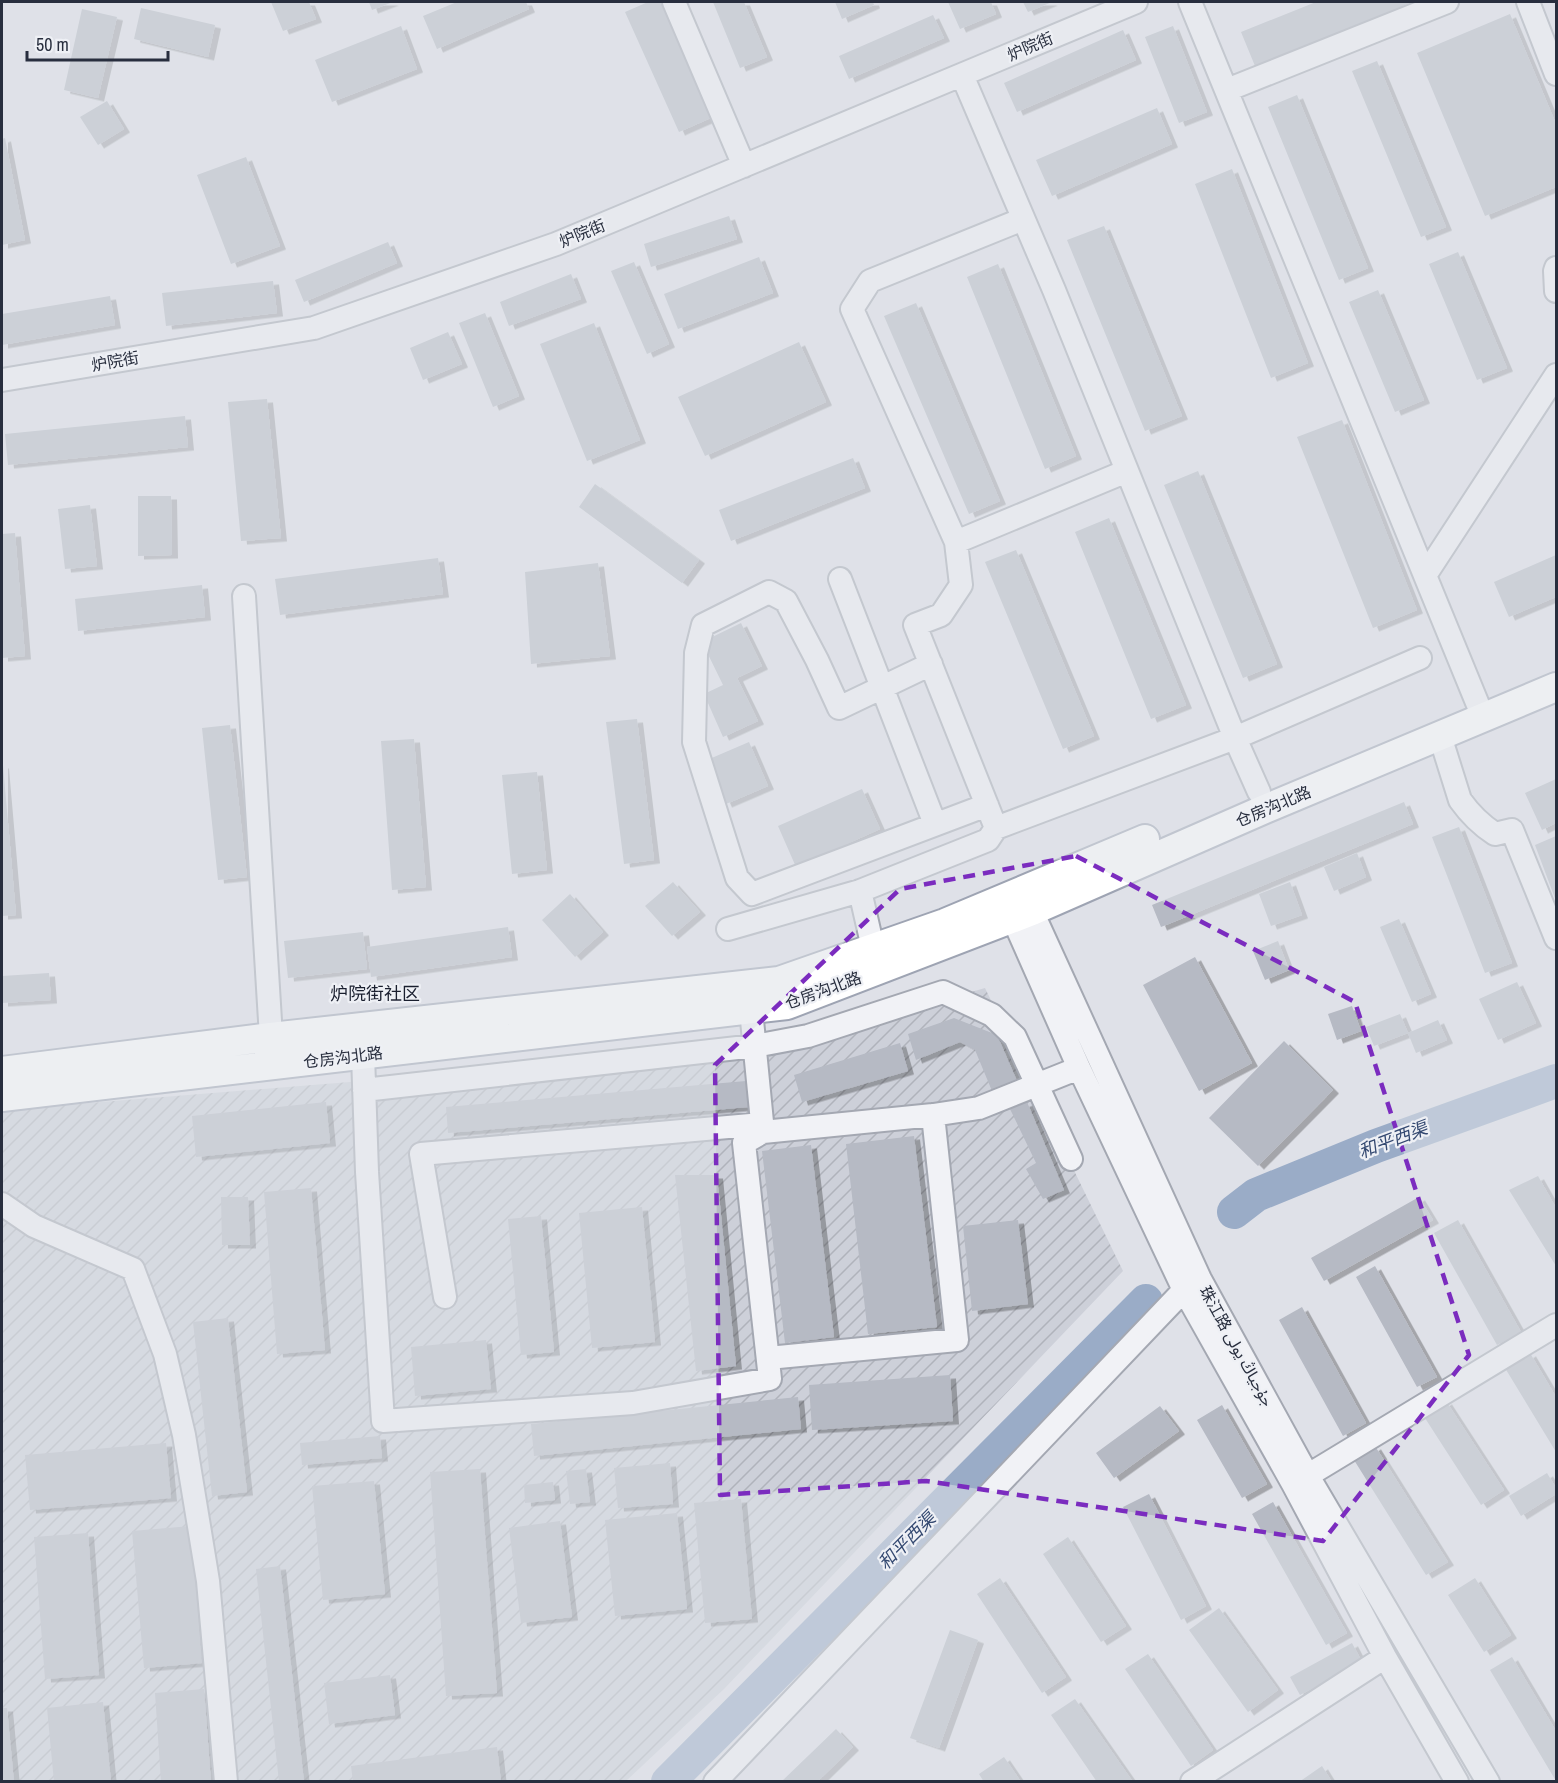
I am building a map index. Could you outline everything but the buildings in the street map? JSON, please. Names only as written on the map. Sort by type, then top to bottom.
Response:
[{"type":"main road","name":"仓房沟北路","points":[[2,1071],[271,1037],[779,981],[945,923],[1018,905],[1265,809],[1440,735],[1480,709],[1557,667]]},
{"type":"main road","name":"仓房沟北路","points":[[2,1097],[788,1005],[1018,905],[1259,792],[1480,709],[1557,687]]},
{"type":"street","points":[[674,2],[744,166]]},
{"type":"street","name":"炉院街","points":[[2,380],[314,327],[556,244],[1136,2]]},
{"type":"street","points":[[1190,2],[1480,709]]},
{"type":"street","points":[[1227,90],[1447,2]]},
{"type":"street","points":[[1528,2],[1557,74]]},
{"type":"street","points":[[962,75],[1259,792]]},
{"type":"street","points":[[996,828],[915,625],[941,615],[961,585],[956,542],[852,309],[870,281],[1023,219]]},
{"type":"street","points":[[1557,268],[1555,272],[1557,291]]},
{"type":"street","points":[[1426,574],[1557,375]]},
{"type":"street","points":[[956,542],[1127,471]]},
{"type":"street","points":[[840,579],[935,824]]},
{"type":"street","points":[[931,664],[838,708],[817,660],[786,601],[769,592],[703,625],[696,653],[694,742],[736,878],[752,894],[987,805]]},
{"type":"street","points":[[244,596],[271,1037],[266,1066]]},
{"type":"street","points":[[728,929],[860,891],[988,840],[996,828],[1235,738],[1420,658]]},
{"type":"street","points":[[1440,735],[1460,800],[1482,826],[1495,834],[1512,830],[1557,938]]},
{"type":"street","points":[[860,891],[873,948]]},
{"type":"street","name":"珠江路 جۇجياڭ يولى","points":[[1018,905],[1079,1068],[1192,1284],[1301,1480],[1488,1782]]},
{"type":"street","name":"珠江路 جۇجياڭ يولى","points":[[1018,905],[1192,1284]]},
{"type":"street","points":[[364,1090],[755,1046],[808,1036],[943,992],[992,1015],[1015,1037],[1071,1159]]},
{"type":"street","points":[[751,1010],[763,1128]]},
{"type":"street","points":[[363,1055],[367,1172],[383,1421],[633,1402],[770,1379],[744,1143],[763,1128]]},
{"type":"street","points":[[445,1297],[421,1154],[933,1115],[979,1108],[1079,1068]]},
{"type":"street","points":[[768,1358],[957,1340],[933,1115]]},
{"type":"street","points":[[2,1204],[34,1226],[132,1269],[165,1354],[184,1435],[208,1581],[226,1782]]},
{"type":"street","points":[[715,1782],[1192,1284]]},
{"type":"street","points":[[1301,1480],[1557,1325]]},
{"type":"street","name":"珠江路 جۇجياڭ يولى","points":[[1301,1480],[1385,1657],[1457,1782]]},
{"type":"street","points":[[1192,1782],[1385,1657]]},
{"type":"highlighted area","points":[[1076,856],[1355,1002],[1469,1355],[1323,1541],[926,1481],[720,1495],[715,1065],[900,889]]},
{"type":"shaded area","points":[[985,988],[1123,1271],[724,1689],[626,1781],[2,1782],[2,1110],[784,1047]]},
{"type":"waterway","name":"和平西渠","points":[[1234,1212],[1256,1195],[1376,1146],[1556,1081]]},
{"type":"waterway","name":"和平西渠","points":[[668,1782],[1146,1301]]},
{"type":"district","name":"炉院街社区","points":[[375,994]]}]
